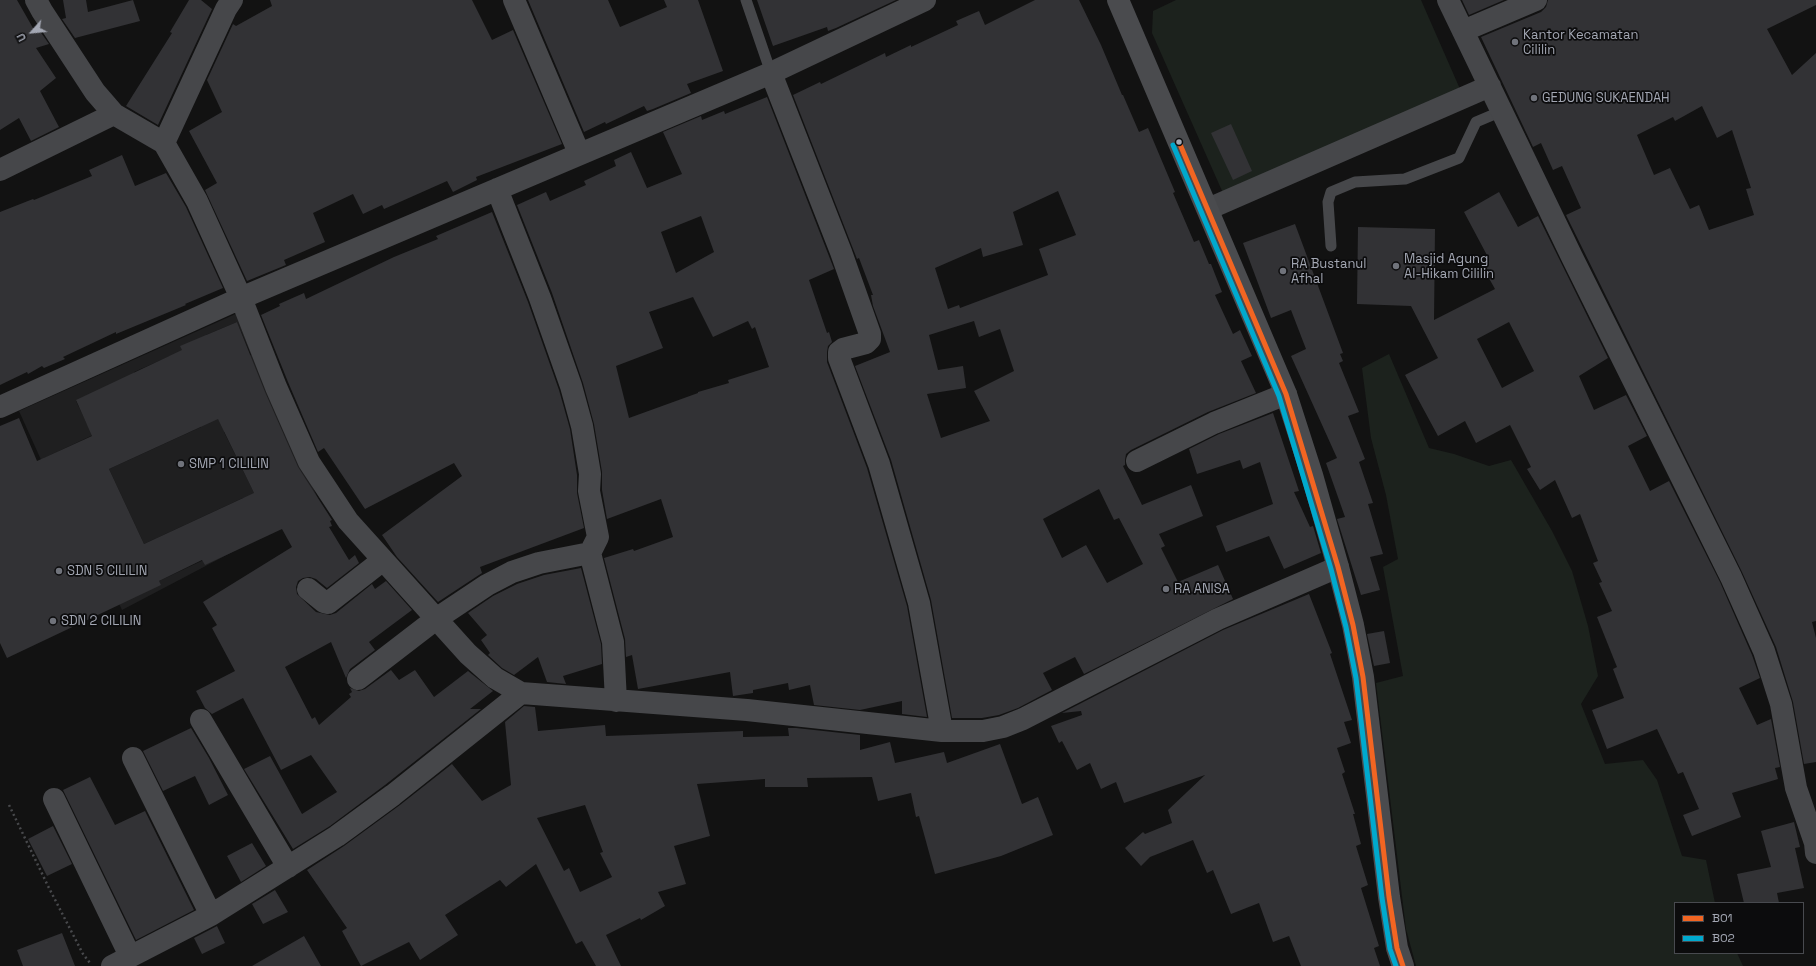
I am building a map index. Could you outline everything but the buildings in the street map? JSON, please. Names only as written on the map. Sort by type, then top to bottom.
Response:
[{"type":"main road","points":[[1118,0],[1286,394],[1338,567],[1353,625],[1362,676],[1389,897],[1397,948],[1403,966]]},
{"type":"street","points":[[36,0],[95,92],[114,114],[164,143],[197,201],[241,298],[276,388],[309,462],[348,521],[468,654],[495,678],[521,693],[747,710],[942,731],[983,731],[1003,727],[1079,691],[1218,619],[1338,567]]},
{"type":"street","points":[[164,143],[193,79],[232,0]]},
{"type":"street","points":[[514,0],[579,153]]},
{"type":"street","points":[[1448,0],[1572,257],[1731,577],[1764,651],[1781,704],[1796,788],[1815,843],[1816,853]]},
{"type":"street","points":[[1463,31],[1536,0]]},
{"type":"street","points":[[0,408],[241,298],[579,153],[771,73],[920,1]]},
{"type":"street","points":[[771,73],[841,252],[870,334],[870,339],[866,343],[843,349],[839,352],[839,358],[879,464],[920,603],[942,731]]},
{"type":"street","points":[[1208,209],[1490,86]]},
{"type":"street","points":[[0,170],[114,114]]},
{"type":"street","points":[[497,189],[540,298],[575,399],[590,474],[589,490],[598,538],[590,553],[613,642],[616,701]]},
{"type":"street","points":[[1138,461],[1214,423],[1286,394]]},
{"type":"street","points":[[358,679],[436,619],[487,585],[512,572],[539,563],[590,553]]},
{"type":"street","points":[[308,589],[324,602],[328,603],[383,560]]},
{"type":"street","points":[[54,799],[121,961],[211,915],[337,836],[393,795],[521,693]]},
{"type":"street","points":[[201,720],[288,867]]},
{"type":"street","points":[[133,758],[211,915]]},
{"type":"lane","points":[[746,0],[771,73]]},
{"type":"lane","points":[[1331,246],[1328,202],[1331,192],[1355,182],[1405,179],[1459,158],[1476,122],[1502,111]]},
{"type":"path","points":[[9,805],[83,954],[93,966]]},
{"type":"shaded area","points":[[1176,0],[1421,0],[1460,89],[1223,193],[1152,33],[1153,11]]},
{"type":"shaded area","name":"SMP 1 CILILIN","points":[[240,312],[318,499],[257,539],[122,610],[101,565],[56,493],[19,411]],"holes":[[[237,322],[251,355],[220,368],[206,335]],[[170,356],[146,398],[134,372]],[[102,389],[87,424],[76,401]],[[185,392],[201,427],[109,469],[144,544],[243,498],[259,534],[159,581],[44,458]],[[263,413],[265,515],[224,432]]]},
{"type":"shaded area","points":[[1389,354],[1429,448],[1454,454],[1489,466],[1511,460],[1552,531],[1572,571],[1588,626],[1598,676],[1581,704],[1605,764],[1643,760],[1657,780],[1682,856],[1706,860],[1715,902],[1674,902],[1674,954],[1737,954],[1743,966],[1416,966],[1406,929],[1376,683],[1403,676],[1383,567],[1398,559],[1386,495],[1371,438],[1362,368]]},
{"type":"transit line","name":"B01","points":[[1179,142],[1286,394],[1338,567],[1353,625],[1363,677],[1389,897],[1397,948],[1403,966]]},
{"type":"transit line","name":"B02","points":[[1173,145],[1279,396],[1331,569],[1346,627],[1356,678],[1382,898],[1390,949],[1396,966]]},
{"type":"place","name":"Kantor Kecamatan Cililin","points":[[1515,42]]},
{"type":"place","name":"GEDUNG SUKAENDAH","points":[[1534,98]]},
{"type":"place","name":"Masjid Agung Al-Hikam Cililin","points":[[1396,266]]},
{"type":"place","name":"RA Bustanul Afhal","points":[[1283,271]]},
{"type":"place","name":"SMP 1 CILILIN","points":[[181,464]]},
{"type":"place","name":"SDN 5 CILILIN","points":[[59,571]]},
{"type":"place","name":"RA ANISA","points":[[1166,589]]},
{"type":"place","name":"SDN 2 CILILIN","points":[[53,621]]}]
